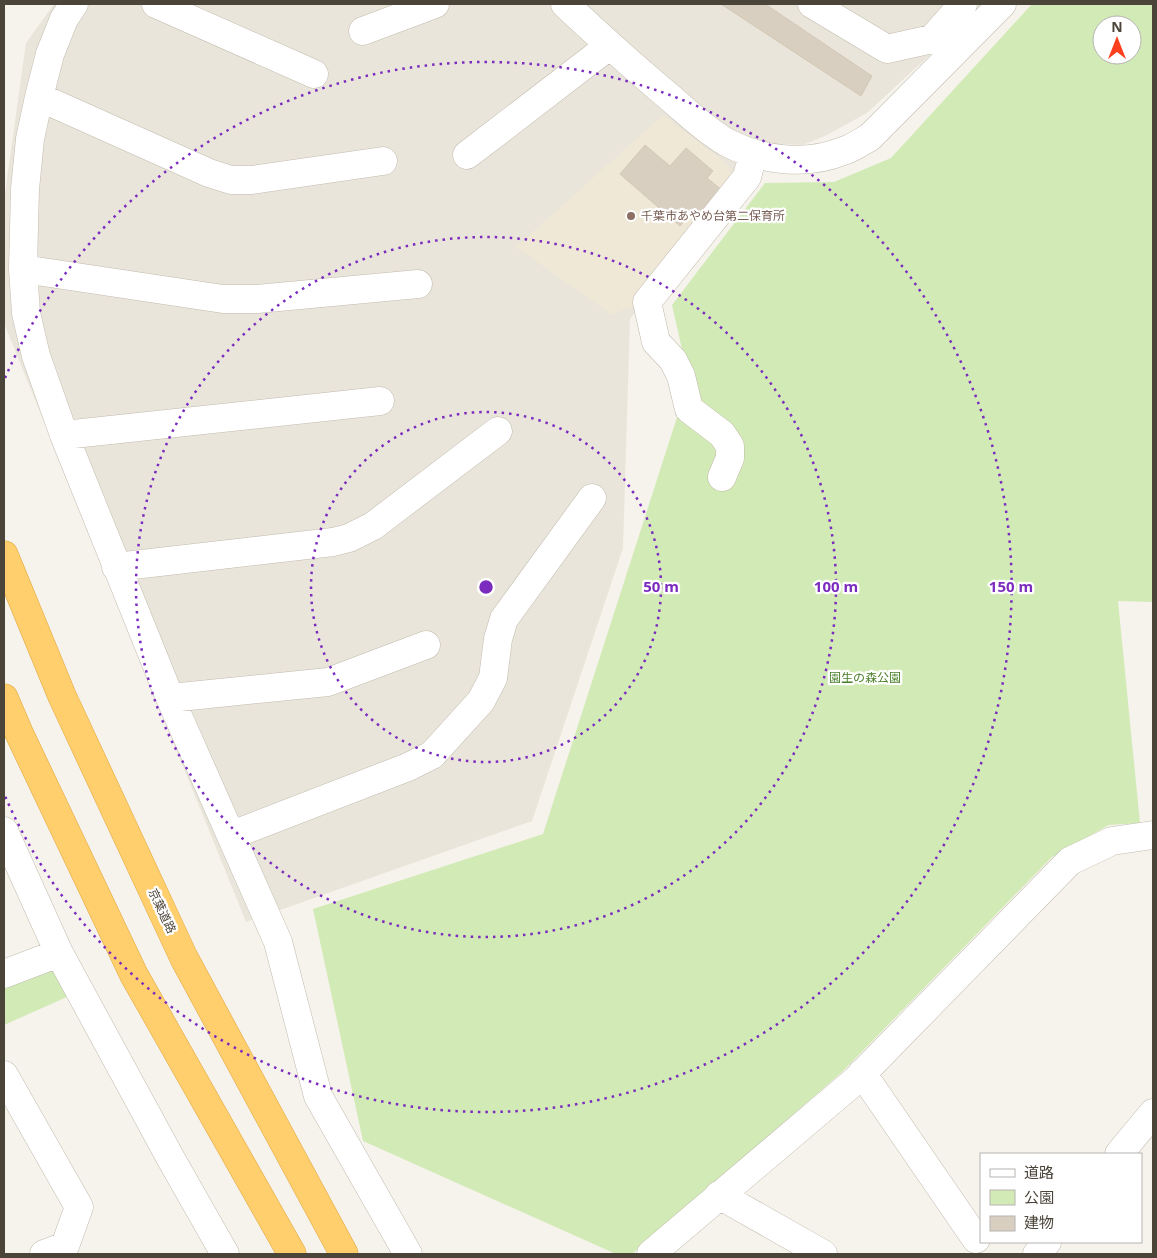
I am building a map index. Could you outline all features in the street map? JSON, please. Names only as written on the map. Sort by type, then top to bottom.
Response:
[{"type":"highway","name":"京葉道路","points":[[4,555],[62,696],[184,958],[344,1254]]},
{"type":"highway","points":[[4,698],[18,733],[134,975],[292,1254]]},
{"type":"street","points":[[74,4],[64,19],[50,54],[38,97],[30,139],[25,188],[23,268],[26,313],[36,356],[64,435],[170,698],[278,942],[318,1096],[408,1254]]},
{"type":"street","points":[[156,4],[314,74]]},
{"type":"street","points":[[363,31],[435,4]]},
{"type":"street","points":[[565,4],[609,46],[705,127],[726,142],[753,153],[786,160],[814,160],[844,151],[870,137],[1002,4]]},
{"type":"street","points":[[812,4],[888,49],[932,39],[963,4]]},
{"type":"street","points":[[467,155],[609,46]]},
{"type":"street","points":[[38,97],[209,173],[230,180],[252,180],[383,161]]},
{"type":"street","points":[[722,477],[730,458],[730,446],[722,434],[689,409],[681,376],[673,360],[656,342],[647,302],[747,177],[753,153]]},
{"type":"street","points":[[23,268],[223,299],[257,299],[418,284]]},
{"type":"street","points":[[64,435],[380,400]]},
{"type":"street","points":[[116,567],[333,542],[349,538],[374,526],[498,431]]},
{"type":"street","points":[[232,835],[408,767],[432,755],[481,701],[493,678],[498,638],[504,619],[592,498]]},
{"type":"street","points":[[170,698],[328,682],[426,646]]},
{"type":"street","points":[[4,830],[59,953],[225,1254]]},
{"type":"street","points":[[651,1254],[862,1073],[1070,861],[1112,841],[1153,836]]},
{"type":"street","points":[[4,974],[59,953]]},
{"type":"street","points":[[862,1073],[976,1240]]},
{"type":"street","points":[[4,1075],[79,1207],[65,1246],[44,1254]]},
{"type":"street","points":[[1121,1153],[1153,1113]]},
{"type":"street","points":[[718,1195],[823,1254]]},
{"type":"street","points":[[1037,1254],[1046,1243]]},
{"type":"shaded area","points":[[54,4],[985,4],[867,113],[827,135],[803,145],[754,143],[743,180],[630,319],[623,548],[532,821],[246,922],[4,323],[4,200],[26,43]]},
{"type":"shaded area","name":"千葉市あやめ台第二保育所","points":[[663,115],[727,164],[737,184],[637,306],[611,314],[516,247]]},
{"type":"green space","name":"園生の森公園","points":[[1032,4],[1153,4],[1153,602],[1118,601],[1140,823],[1109,825],[1052,857],[842,1072],[632,1254],[616,1254],[363,1141],[313,909],[543,834],[689,380],[672,305],[765,183],[834,182],[891,158]]},
{"type":"green space","points":[[55,965],[69,996],[4,1025],[4,988]]},
{"type":"building","points":[[721,4],[765,4],[872,76],[861,96]]},
{"type":"building","points":[[645,145],[670,166],[686,148],[713,171],[707,178],[723,191],[699,218],[692,212],[680,226],[620,174]]},
{"type":"place","name":"千葉市あやめ台第二保育所","points":[[631,216]]}]
